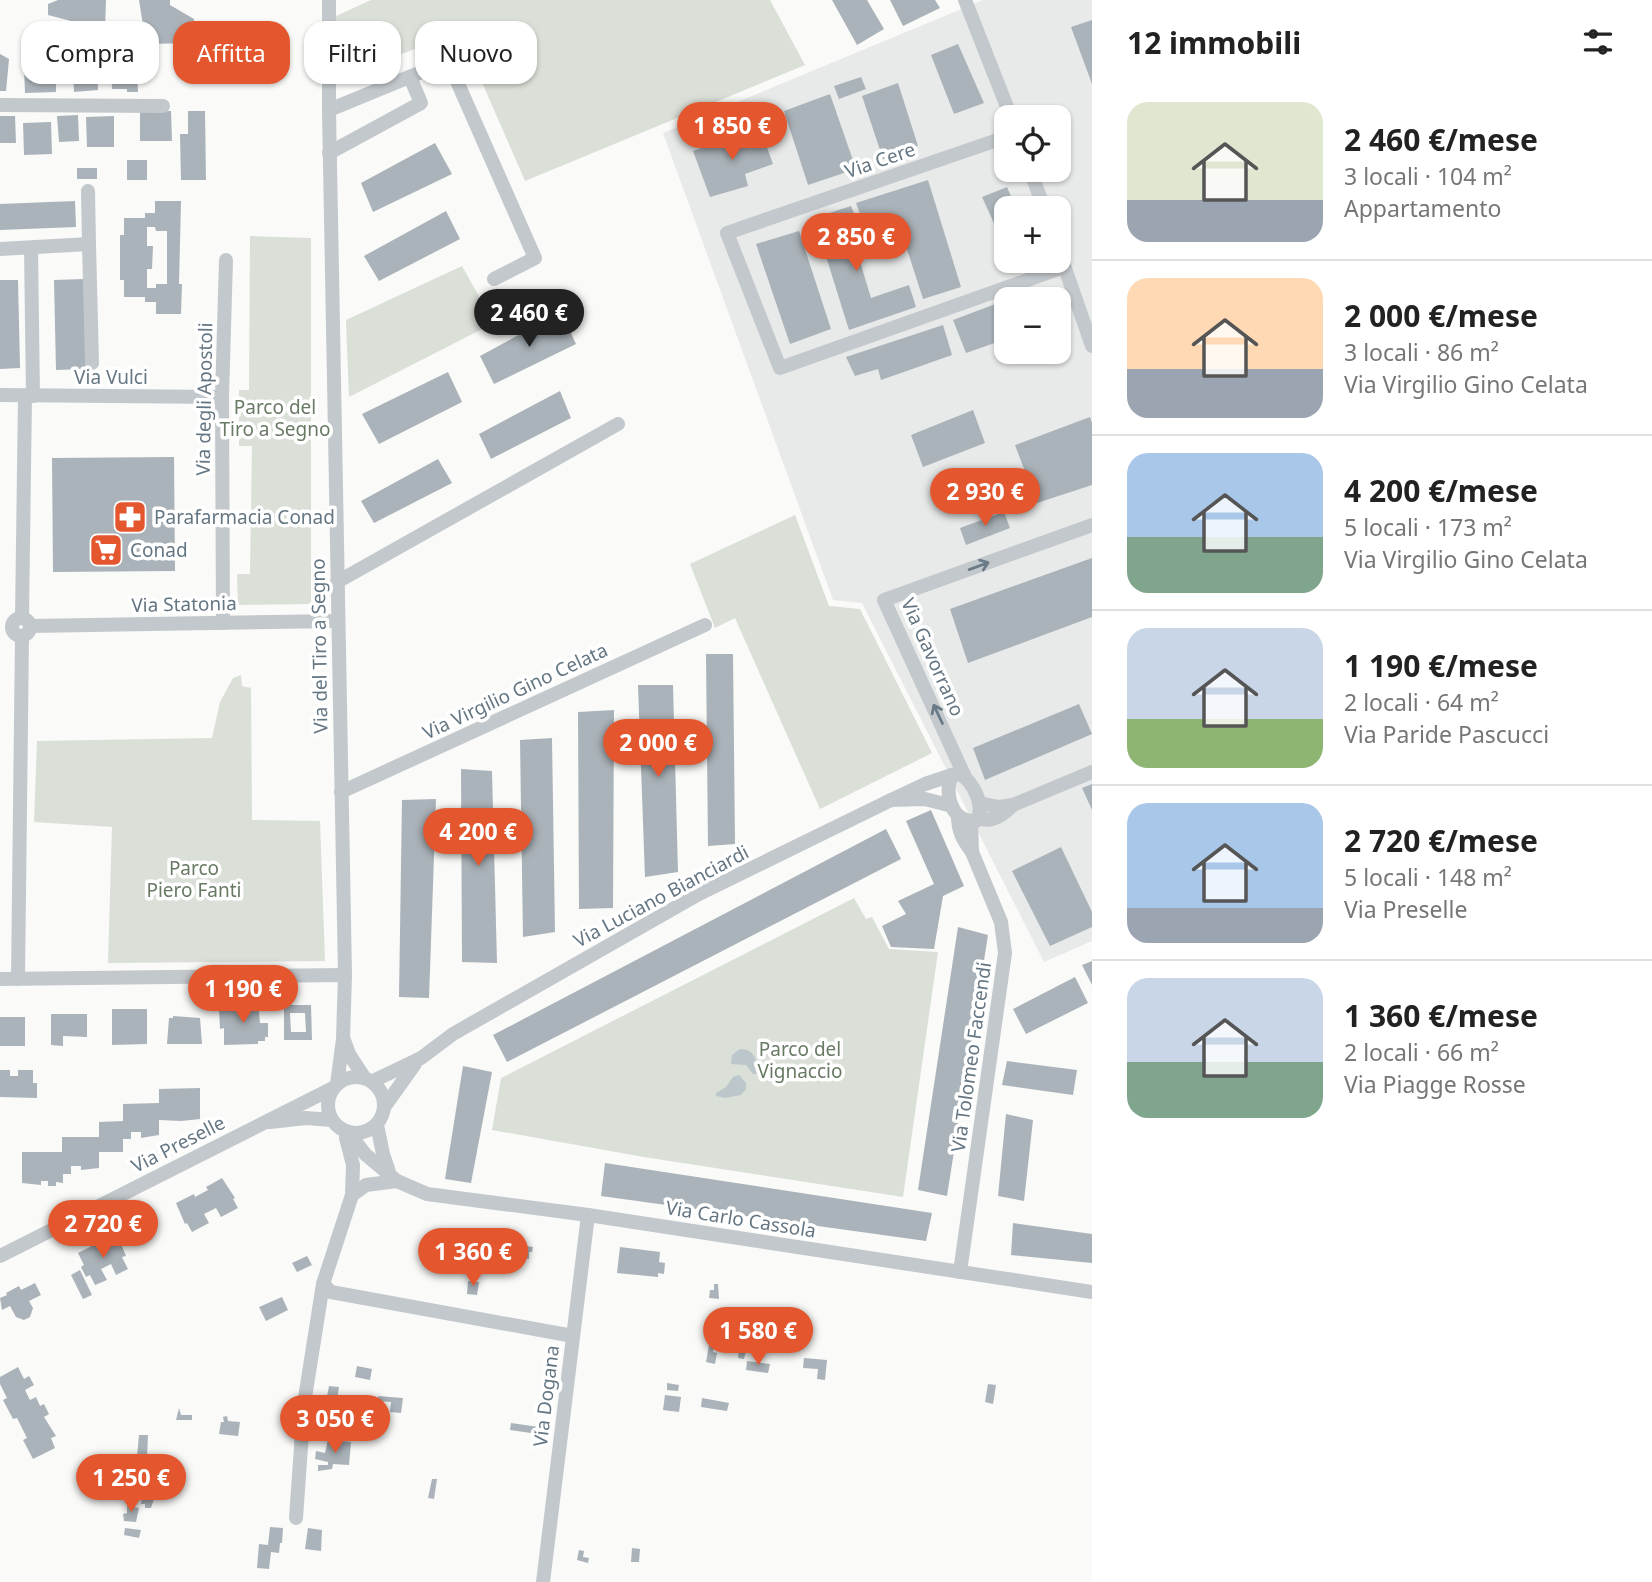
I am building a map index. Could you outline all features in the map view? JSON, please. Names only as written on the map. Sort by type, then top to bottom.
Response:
[{"type":"street","name":"Via del Tiro a Segno","points":[[329,0],[328,110],[345,975],[343,1039],[335,1086]]},
{"type":"street","points":[[965,0],[1006,105]]},
{"type":"street","points":[[328,110],[448,61],[536,258],[494,279]]},
{"type":"street","points":[[329,153],[421,103],[410,77]]},
{"type":"street","points":[[0,105],[163,106]]},
{"type":"street","name":"Via Cere","points":[[994,141],[727,233],[780,368],[1047,273]]},
{"type":"street","points":[[88,191],[92,363]]},
{"type":"street","points":[[0,249],[89,244]]},
{"type":"street","points":[[18,979],[17,627],[29,396],[31,248]]},
{"type":"street","name":"Via degli Apostoli","points":[[223,623],[222,397],[226,260]]},
{"type":"street","points":[[1066,273],[1092,346]]},
{"type":"street","name":"Via Vulci","points":[[0,396],[222,397]]},
{"type":"street","points":[[337,582],[618,424]]},
{"type":"street","name":"Via Gavorrano","points":[[959,776],[884,600],[1092,525]]},
{"type":"street","name":"Via Statonia","points":[[17,627],[338,621]]},
{"type":"street","name":"Via Virgilio Gino Celata","points":[[341,792],[705,625]]},
{"type":"street","points":[[959,776],[947,789],[968,813],[985,821],[1013,804],[1092,772]]},
{"type":"street","points":[[959,776],[968,813]]},
{"type":"street","name":"Via Luciano Bianciardi","points":[[421,1058],[453,1034],[699,894],[925,784],[959,776]]},
{"type":"street","name":"Via Luciano Bianciardi","points":[[891,800],[925,799],[968,813]]},
{"type":"street","name":"Via Tolomeo Faccendi","points":[[960,1272],[1005,953],[1001,922],[972,852],[963,841],[958,828],[968,813]]},
{"type":"street","points":[[0,979],[345,975]]},
{"type":"street","name":"Via del Tiro a Segno","points":[[343,1039],[349,1054],[368,1079]]},
{"type":"street","points":[[296,1518],[304,1404],[323,1284],[352,1195],[354,1175],[352,1156],[341,1127],[328,1104],[335,1086],[345,1079],[368,1079],[421,1058]]},
{"type":"street","points":[[352,1195],[366,1185],[393,1177],[383,1154],[377,1125],[385,1106],[421,1058]]},
{"type":"street","points":[[368,1079],[380,1088],[385,1106]]},
{"type":"street","name":"Via Preselle","points":[[0,1256],[335,1086]]},
{"type":"street","name":"Via Preselle","points":[[262,1123],[306,1118],[341,1127]]},
{"type":"street","points":[[341,1127],[364,1133],[377,1125]]},
{"type":"street","name":"Via Carlo Cassola","points":[[341,1127],[365,1154],[393,1177],[427,1194],[588,1215],[1092,1292]]},
{"type":"street","name":"Via Dogana","points":[[542,1582],[588,1215]]},
{"type":"street","points":[[323,1284],[331,1292],[573,1336]]},
{"type":"shaded area","points":[[983,0],[1092,0],[1092,941],[1044,962],[862,603],[833,600],[663,133]]},
{"type":"shaded area","points":[[740,1049],[752,1053],[757,1074],[753,1074],[746,1065],[731,1064],[732,1055]]},
{"type":"shaded area","points":[[739,1075],[746,1083],[746,1089],[741,1095],[725,1098],[716,1096],[733,1077]]},
{"type":"green space","points":[[371,0],[770,0],[805,65],[525,181],[483,84],[537,84],[537,21],[415,21],[415,49],[401,54],[401,21],[334,21],[334,17]]},
{"type":"green space","name":"Parco del Tiro a Segno","points":[[250,236],[311,238],[311,604],[238,605],[237,574],[250,574],[252,446],[239,446],[239,390],[249,390]]},
{"type":"green space","points":[[462,266],[494,323],[349,397],[346,320]]},
{"type":"green space","points":[[795,515],[829,606],[860,609],[932,753],[820,809],[735,618],[715,628],[690,564]]},
{"type":"green space","name":"Parco Piero Fanti","points":[[241,675],[242,686],[251,688],[252,820],[320,821],[325,961],[108,963],[112,827],[34,822],[37,741],[212,738],[220,702],[233,678]]},
{"type":"green space","name":"Parco del Vignaccio","points":[[854,898],[866,919],[872,917],[889,949],[938,952],[903,1197],[644,1157],[492,1130],[501,1078]]},
{"type":"building","points":[[58,0],[106,0],[105,21],[71,21],[48,15],[48,4]]},
{"type":"building","points":[[139,0],[170,0],[170,5],[194,19],[173,21],[173,43],[159,44],[159,21],[142,21]]},
{"type":"building","points":[[832,0],[867,0],[884,29],[857,45]]},
{"type":"building","points":[[890,0],[935,0],[940,8],[903,26]]},
{"type":"building","points":[[1092,20],[1092,84],[1071,27]]},
{"type":"building","points":[[958,44],[984,103],[954,114],[931,55]]},
{"type":"building","points":[[0,54],[9,59],[6,91],[0,91]]},
{"type":"building","points":[[861,77],[866,89],[839,99],[834,86]]},
{"type":"building","points":[[898,83],[918,146],[883,159],[862,96]]},
{"type":"building","points":[[25,84],[56,84],[56,92],[25,93]]},
{"type":"building","points":[[74,84],[98,84],[98,90],[74,92]]},
{"type":"building","points":[[112,84],[138,84],[138,92],[112,89]]},
{"type":"building","points":[[830,94],[856,169],[808,185],[784,111]]},
{"type":"building","points":[[140,111],[171,111],[172,141],[140,141]]},
{"type":"building","points":[[188,111],[205,111],[206,180],[181,180],[180,134],[188,134]]},
{"type":"building","points":[[78,115],[79,141],[59,142],[57,116]]},
{"type":"building","points":[[0,116],[15,116],[16,143],[0,143]]},
{"type":"building","points":[[114,116],[114,147],[87,147],[86,117]]},
{"type":"building","points":[[51,122],[52,154],[24,155],[23,123]]},
{"type":"building","points":[[760,128],[773,164],[745,174],[748,186],[710,197],[693,151]]},
{"type":"building","points":[[435,143],[452,174],[373,212],[361,183]]},
{"type":"building","points":[[127,160],[147,160],[147,180],[127,180]]},
{"type":"building","points":[[77,168],[97,168],[97,179],[77,179]]},
{"type":"building","points":[[928,180],[961,287],[923,299],[898,221],[867,232],[856,203]]},
{"type":"building","points":[[1007,187],[1011,196],[994,196],[994,223],[982,197]]},
{"type":"building","points":[[75,201],[76,227],[0,230],[0,204]]},
{"type":"building","points":[[155,201],[181,201],[181,314],[156,314],[156,302],[145,302],[145,297],[124,297],[124,280],[120,280],[120,235],[124,235],[124,218],[145,218],[145,213],[155,213]],"holes":[[[147,227],[155,227],[156,231],[167,231],[167,284],[156,284],[156,288],[147,288],[147,269],[152,269],[153,246],[147,246]]]},
{"type":"building","points":[[851,206],[861,232],[852,235],[871,298],[909,285],[916,307],[849,330],[814,218]]},
{"type":"building","points":[[446,211],[460,239],[379,281],[364,256]]},
{"type":"building","points":[[799,231],[831,329],[790,344],[756,244]]},
{"type":"building","points":[[84,279],[86,369],[56,370],[54,280]]},
{"type":"building","points":[[0,280],[18,280],[20,368],[0,369]]},
{"type":"building","points":[[994,305],[994,343],[966,353],[953,320]]},
{"type":"building","points":[[561,312],[576,344],[494,384],[480,356]]},
{"type":"building","points":[[943,325],[952,355],[881,380],[878,369],[855,376],[846,357]]},
{"type":"building","points":[[448,372],[462,402],[379,444],[362,414]]},
{"type":"building","points":[[560,391],[571,418],[491,459],[479,434]]},
{"type":"building","points":[[973,410],[985,443],[923,467],[911,435]]},
{"type":"building","points":[[1090,417],[1092,485],[1037,503],[1015,445]]},
{"type":"building","points":[[174,457],[175,571],[53,572],[52,458]]},
{"type":"building","points":[[438,459],[452,483],[374,523],[361,501]]},
{"type":"building","points":[[1004,512],[1010,528],[966,545],[960,528]]},
{"type":"building","points":[[1092,558],[1092,617],[968,663],[950,609]]},
{"type":"building","points":[[706,654],[733,654],[735,844],[708,846]]},
{"type":"building","points":[[638,685],[673,685],[678,872],[645,877]]},
{"type":"building","points":[[1079,704],[1092,734],[985,780],[973,748]]},
{"type":"building","points":[[614,710],[613,908],[579,909],[578,712]]},
{"type":"building","points":[[552,738],[555,932],[523,937],[520,740]]},
{"type":"building","points":[[461,769],[492,771],[497,963],[462,962]]},
{"type":"building","points":[[1092,784],[1092,810],[1082,788]]},
{"type":"building","points":[[436,799],[429,998],[399,997],[402,800]]},
{"type":"building","points":[[931,810],[964,886],[943,896],[934,949],[891,947],[882,926],[906,914],[898,901],[934,884],[906,821]]},
{"type":"building","points":[[886,829],[901,859],[507,1062],[493,1035]]},
{"type":"building","points":[[1061,847],[1092,912],[1092,927],[1050,946],[1012,871]]},
{"type":"building","points":[[958,927],[988,935],[947,1196],[918,1190]]},
{"type":"building","points":[[1092,961],[1092,985],[1082,965]]},
{"type":"building","points":[[1075,977],[1088,1003],[1026,1034],[1013,1009]]},
{"type":"building","points":[[258,1003],[260,1023],[268,1023],[268,1037],[265,1037],[265,1041],[258,1041],[258,1044],[224,1045],[224,1028],[220,1029],[219,1008]]},
{"type":"building","points":[[284,1005],[311,1005],[312,1040],[284,1040]],"holes":[[[290,1013],[305,1013],[306,1032],[291,1032]]]},
{"type":"building","points":[[112,1009],[147,1009],[147,1044],[112,1045]]},
{"type":"building","points":[[51,1014],[87,1014],[87,1037],[63,1036],[63,1046],[51,1045]]},
{"type":"building","points":[[0,1017],[25,1017],[25,1046],[0,1046]]},
{"type":"building","points":[[169,1018],[200,1018],[202,1044],[167,1044]]},
{"type":"building","points":[[1007,1061],[1077,1070],[1073,1095],[1002,1085]]},
{"type":"building","points":[[463,1066],[492,1072],[471,1183],[445,1179]]},
{"type":"building","points":[[0,1070],[10,1070],[10,1076],[18,1076],[18,1070],[33,1070],[33,1083],[37,1083],[37,1098],[0,1097]]},
{"type":"building","points":[[200,1088],[200,1119],[159,1120],[159,1135],[141,1138],[141,1132],[131,1132],[131,1139],[123,1139],[123,1152],[99,1152],[99,1168],[81,1170],[81,1166],[71,1166],[71,1174],[63,1174],[63,1183],[56,1182],[56,1186],[48,1186],[48,1181],[41,1181],[41,1185],[22,1183],[22,1152],[62,1152],[62,1137],[99,1137],[99,1122],[123,1121],[123,1104],[159,1103],[159,1089]]},
{"type":"building","points":[[1006,1114],[1033,1120],[1024,1201],[998,1196]]},
{"type":"building","points":[[605,1163],[932,1213],[926,1241],[601,1196]]},
{"type":"building","points":[[222,1178],[238,1208],[221,1217],[216,1208],[204,1214],[209,1223],[192,1232],[187,1223],[185,1224],[176,1203],[208,1190],[206,1187]]},
{"type":"building","points":[[1013,1223],[1092,1234],[1092,1263],[1011,1255]]},
{"type":"building","points":[[111,1236],[116,1246],[121,1244],[126,1256],[122,1257],[128,1269],[116,1275],[111,1264],[101,1269],[107,1280],[95,1285],[90,1275],[86,1277],[78,1253]]},
{"type":"building","points":[[489,1241],[533,1247],[532,1252],[529,1252],[529,1259],[521,1258],[520,1267],[495,1265],[496,1249],[492,1262],[486,1261]]},
{"type":"building","points":[[620,1247],[660,1252],[659,1262],[665,1263],[664,1274],[658,1273],[658,1277],[617,1273]]},
{"type":"building","points":[[307,1256],[312,1265],[297,1272],[292,1263]]},
{"type":"building","points":[[475,1265],[481,1265],[479,1276],[475,1276],[475,1279],[469,1278],[470,1271],[476,1272]]},
{"type":"building","points":[[80,1270],[92,1295],[83,1299],[71,1275]]},
{"type":"building","points":[[468,1281],[479,1282],[477,1295],[467,1294]]},
{"type":"building","points":[[35,1283],[41,1295],[29,1301],[33,1308],[30,1317],[24,1320],[16,1317],[10,1306],[2,1310],[0,1298],[7,1295],[6,1293],[19,1286],[21,1290]]},
{"type":"building","points":[[714,1284],[718,1284],[719,1299],[709,1298]]},
{"type":"building","points":[[282,1297],[288,1310],[266,1321],[259,1307]]},
{"type":"building","points":[[740,1342],[748,1343],[744,1359],[738,1358]]},
{"type":"building","points":[[709,1345],[714,1346],[713,1352],[717,1353],[715,1364],[706,1362]]},
{"type":"building","points":[[804,1358],[827,1360],[825,1380],[817,1379],[818,1369],[803,1368]]},
{"type":"building","points":[[747,1361],[770,1364],[768,1373],[746,1370]]},
{"type":"building","points":[[357,1366],[372,1369],[370,1380],[355,1377]]},
{"type":"building","points":[[18,1367],[24,1379],[29,1376],[34,1385],[25,1390],[30,1400],[36,1397],[40,1406],[44,1404],[49,1414],[44,1417],[56,1436],[51,1438],[55,1448],[33,1459],[23,1440],[27,1438],[17,1418],[13,1419],[3,1400],[7,1398],[0,1384],[0,1377]]},
{"type":"building","points":[[667,1383],[679,1385],[678,1391],[667,1390]]},
{"type":"building","points":[[988,1384],[996,1385],[993,1404],[985,1402]]},
{"type":"building","points":[[329,1386],[339,1387],[337,1401],[350,1402],[350,1398],[359,1399],[352,1419],[317,1414],[318,1401],[326,1402]]},
{"type":"building","points":[[665,1395],[681,1397],[679,1412],[663,1410]]},
{"type":"building","points":[[378,1396],[403,1398],[401,1413],[390,1412],[391,1402],[378,1401]]},
{"type":"building","points":[[368,1397],[377,1400],[375,1404],[383,1406],[382,1413],[365,1408]]},
{"type":"building","points":[[702,1398],[729,1403],[727,1411],[701,1407]]},
{"type":"building","points":[[179,1408],[181,1415],[192,1415],[192,1420],[176,1420]]},
{"type":"building","points":[[227,1416],[228,1421],[240,1422],[238,1436],[219,1434],[221,1422],[224,1422],[223,1417]]},
{"type":"building","points":[[511,1423],[539,1427],[538,1434],[510,1430]]},
{"type":"building","points":[[139,1435],[148,1435],[147,1457],[137,1456]]},
{"type":"building","points":[[328,1440],[351,1442],[349,1465],[333,1464],[332,1469],[318,1471],[318,1465],[328,1465],[328,1462],[315,1459],[316,1451],[325,1453]]},
{"type":"building","points":[[432,1479],[437,1479],[434,1499],[428,1498]]},
{"type":"building","points":[[143,1493],[155,1496],[151,1508],[145,1508],[145,1504],[141,1504]]},
{"type":"building","points":[[127,1506],[139,1508],[136,1522],[124,1521],[123,1514],[127,1513]]},
{"type":"building","points":[[270,1527],[283,1528],[279,1553],[271,1552],[269,1569],[257,1568],[259,1544],[268,1545]]},
{"type":"building","points":[[125,1528],[141,1530],[139,1538],[124,1535]]},
{"type":"building","points":[[308,1528],[322,1530],[321,1551],[305,1549]]},
{"type":"building","points":[[632,1548],[640,1549],[639,1562],[631,1562]]},
{"type":"building","points":[[579,1550],[584,1551],[583,1557],[589,1558],[588,1563],[577,1560]]},
{"type":"place","name":"Parafarmacia Conad","points":[[130,517]]},
{"type":"place","name":"Conad","points":[[106,550]]}]
